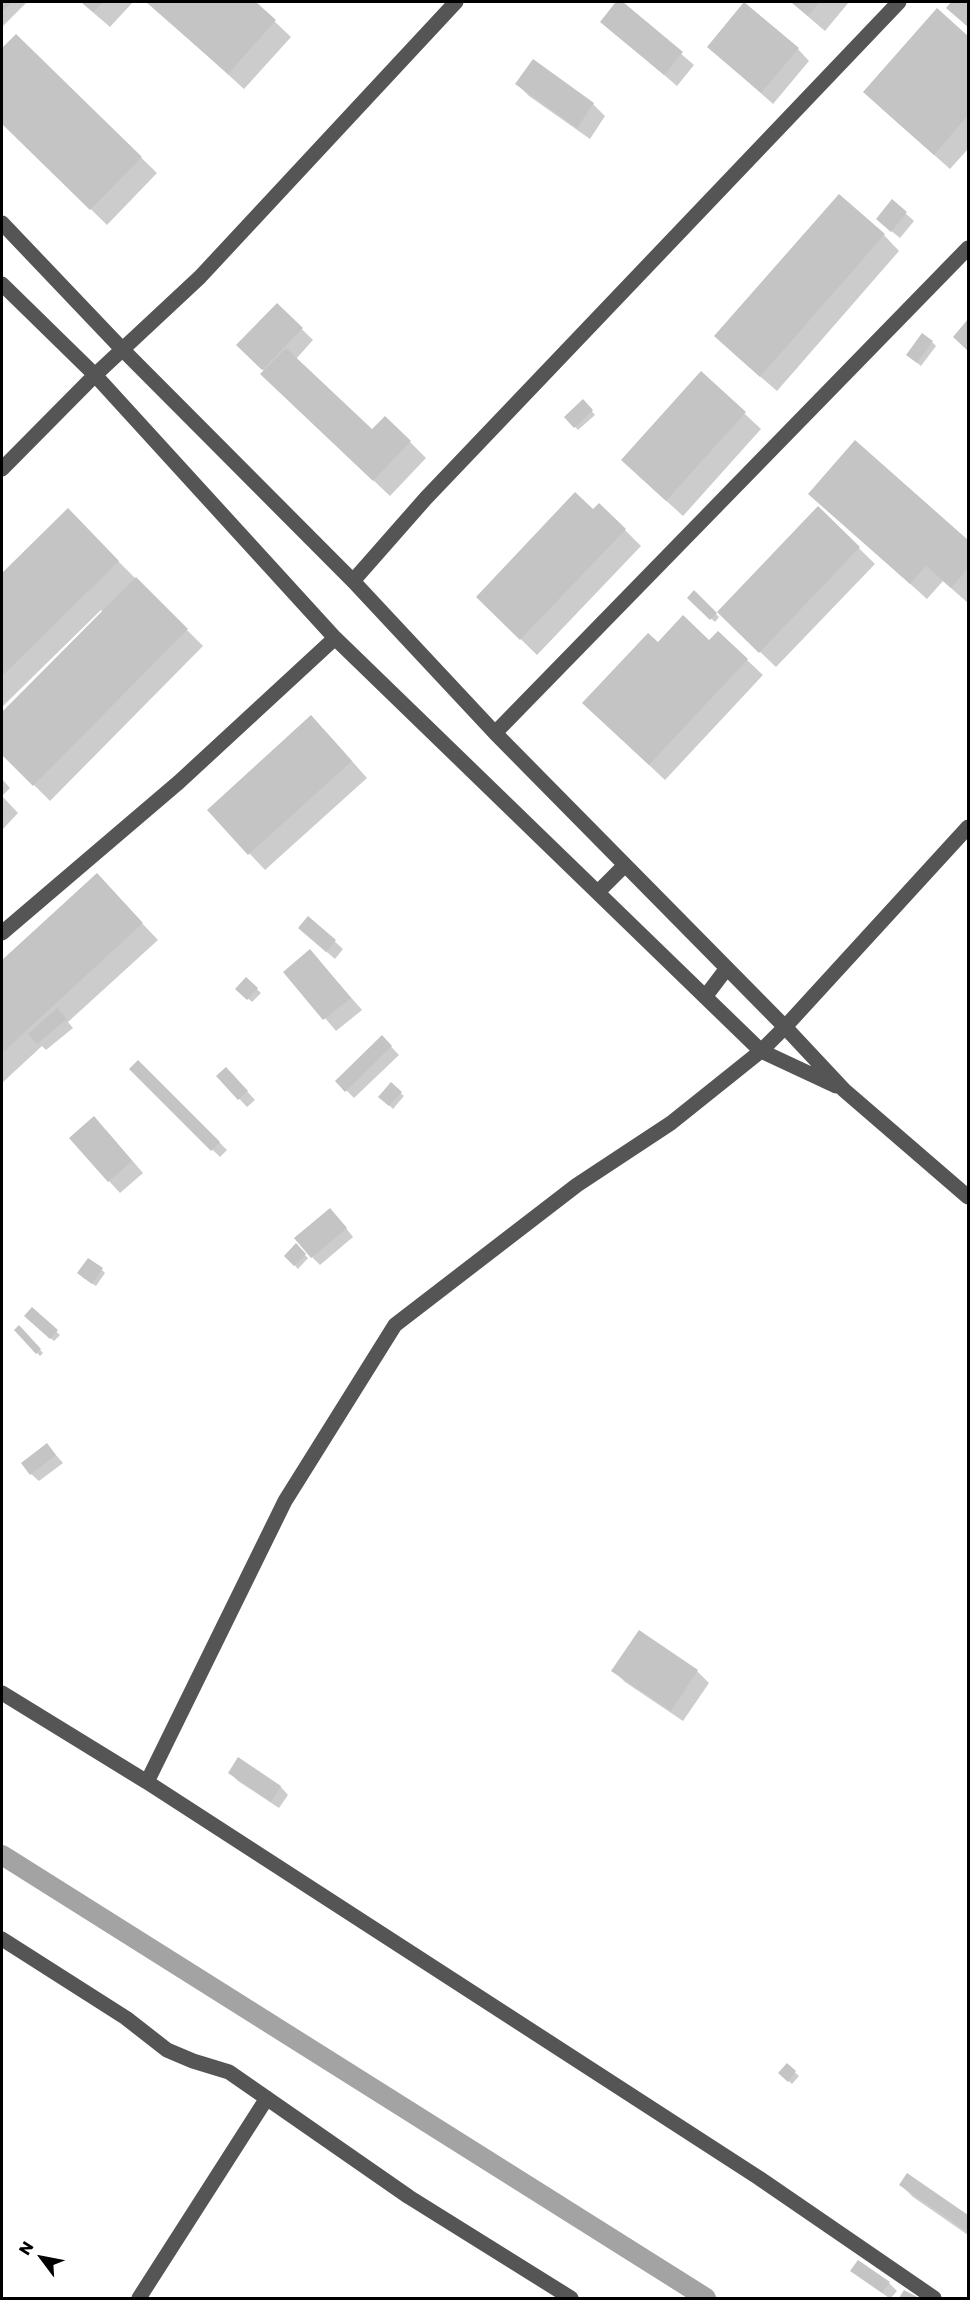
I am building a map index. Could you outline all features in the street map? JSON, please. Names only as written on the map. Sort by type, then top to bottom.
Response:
[{"type":"street","points":[[2,469],[122,348],[200,278],[456,2]]},
{"type":"street","points":[[353,581],[426,498],[899,2]]},
{"type":"street","points":[[2,224],[353,581],[495,733],[785,1027],[844,1090],[969,1197]]},
{"type":"street","points":[[495,733],[969,248]]},
{"type":"street","points":[[2,284],[95,375],[335,638],[761,1051],[844,1090]]},
{"type":"street","points":[[2,933],[179,782],[335,638]]},
{"type":"street","points":[[147,1782],[285,1501],[395,1325],[577,1185],[671,1123],[761,1051],[969,827]]},
{"type":"street","points":[[598,892],[625,865]]},
{"type":"street","points":[[705,996],[727,968]]},
{"type":"street","points":[[2,1694],[147,1782],[759,2178],[934,2298]]},
{"type":"street","points":[[2,1939],[126,2018],[167,2050],[193,2061],[230,2072],[409,2197],[571,2298]]},
{"type":"street","points":[[139,2298],[267,2098]]},
{"type":"building","points":[[2,2],[12,2],[2,12]]},
{"type":"building","points":[[81,2],[103,2],[93,12]]},
{"type":"building","points":[[146,2],[256,2],[276,20],[228,74]]},
{"type":"building","points":[[613,2],[623,2],[683,52],[664,75],[600,22],[615,3]]},
{"type":"building","points":[[744,2],[799,48],[761,93],[707,47]]},
{"type":"building","points":[[791,2],[820,2],[808,16]]},
{"type":"building","points":[[951,2],[968,2],[968,27],[946,8]]},
{"type":"building","points":[[937,8],[968,36],[968,115],[934,155],[863,92]]},
{"type":"building","points":[[16,34],[142,157],[90,210],[2,124],[2,48]]},
{"type":"building","points":[[533,59],[594,103],[577,128],[515,84]]},
{"type":"building","points":[[839,194],[885,234],[760,377],[714,336]]},
{"type":"building","points":[[892,199],[907,212],[891,232],[876,219]]},
{"type":"building","points":[[277,303],[303,328],[262,370],[236,345]]},
{"type":"building","points":[[968,319],[968,351],[953,337]]},
{"type":"building","points":[[922,333],[933,341],[917,363],[906,355]]},
{"type":"building","points":[[286,348],[372,429],[385,416],[411,441],[373,481],[260,374]]},
{"type":"building","points":[[701,371],[746,412],[666,501],[621,460]]},
{"type":"building","points":[[583,399],[593,410],[574,428],[564,417]]},
{"type":"building","points":[[855,440],[968,540],[968,568],[951,588],[926,566],[910,584],[808,494]]},
{"type":"building","points":[[575,492],[593,509],[599,503],[626,529],[520,640],[476,597]]},
{"type":"building","points":[[818,506],[860,547],[759,653],[717,612]]},
{"type":"building","points":[[68,508],[119,561],[2,676],[2,573]]},
{"type":"building","points":[[136,577],[188,629],[33,786],[2,755],[2,712]]},
{"type":"building","points":[[694,590],[717,613],[710,620],[687,598]]},
{"type":"building","points":[[683,615],[709,640],[718,631],[748,659],[649,765],[582,703],[648,633],[658,642]]},
{"type":"building","points":[[311,715],[352,761],[248,855],[207,810]]},
{"type":"building","points":[[97,873],[143,923],[2,1053],[2,960]]},
{"type":"building","points":[[308,916],[336,940],[326,952],[298,928]]},
{"type":"building","points":[[310,949],[351,998],[323,1020],[283,972]]},
{"type":"building","points":[[246,977],[258,988],[247,1000],[235,989]]},
{"type":"building","points":[[57,1008],[67,1019],[37,1044],[28,1034]]},
{"type":"building","points":[[382,1035],[392,1046],[345,1092],[335,1081]]},
{"type":"building","points":[[138,1060],[220,1142],[211,1151],[129,1069]]},
{"type":"building","points":[[226,1067],[248,1091],[238,1100],[216,1076]]},
{"type":"building","points":[[391,1082],[402,1092],[389,1106],[378,1097]]},
{"type":"building","points":[[94,1116],[132,1161],[108,1182],[69,1138]]},
{"type":"building","points":[[330,1208],[347,1228],[311,1258],[294,1238]]},
{"type":"building","points":[[296,1243],[306,1254],[294,1266],[284,1256]]},
{"type":"building","points":[[88,1258],[103,1268],[92,1284],[77,1273]]},
{"type":"building","points":[[32,1307],[58,1330],[50,1339],[24,1316]]},
{"type":"building","points":[[19,1325],[41,1349],[36,1354],[14,1330]]},
{"type":"building","points":[[47,1443],[56,1455],[30,1475],[21,1463]]},
{"type":"building","points":[[639,1630],[698,1670],[671,1711],[611,1671]]},
{"type":"building","points":[[238,1757],[281,1786],[271,1802],[228,1773]]},
{"type":"building","points":[[787,2063],[796,2071],[788,2082],[778,2073]]},
{"type":"building","points":[[907,2173],[968,2215],[968,2232],[899,2185]]},
{"type":"building","points":[[858,2260],[890,2282],[882,2293],[850,2271]]},
{"type":"building","points":[[904,2290],[919,2298],[899,2298]]},
{"type":"waterway","points":[[2,1855],[706,2298]]}]
